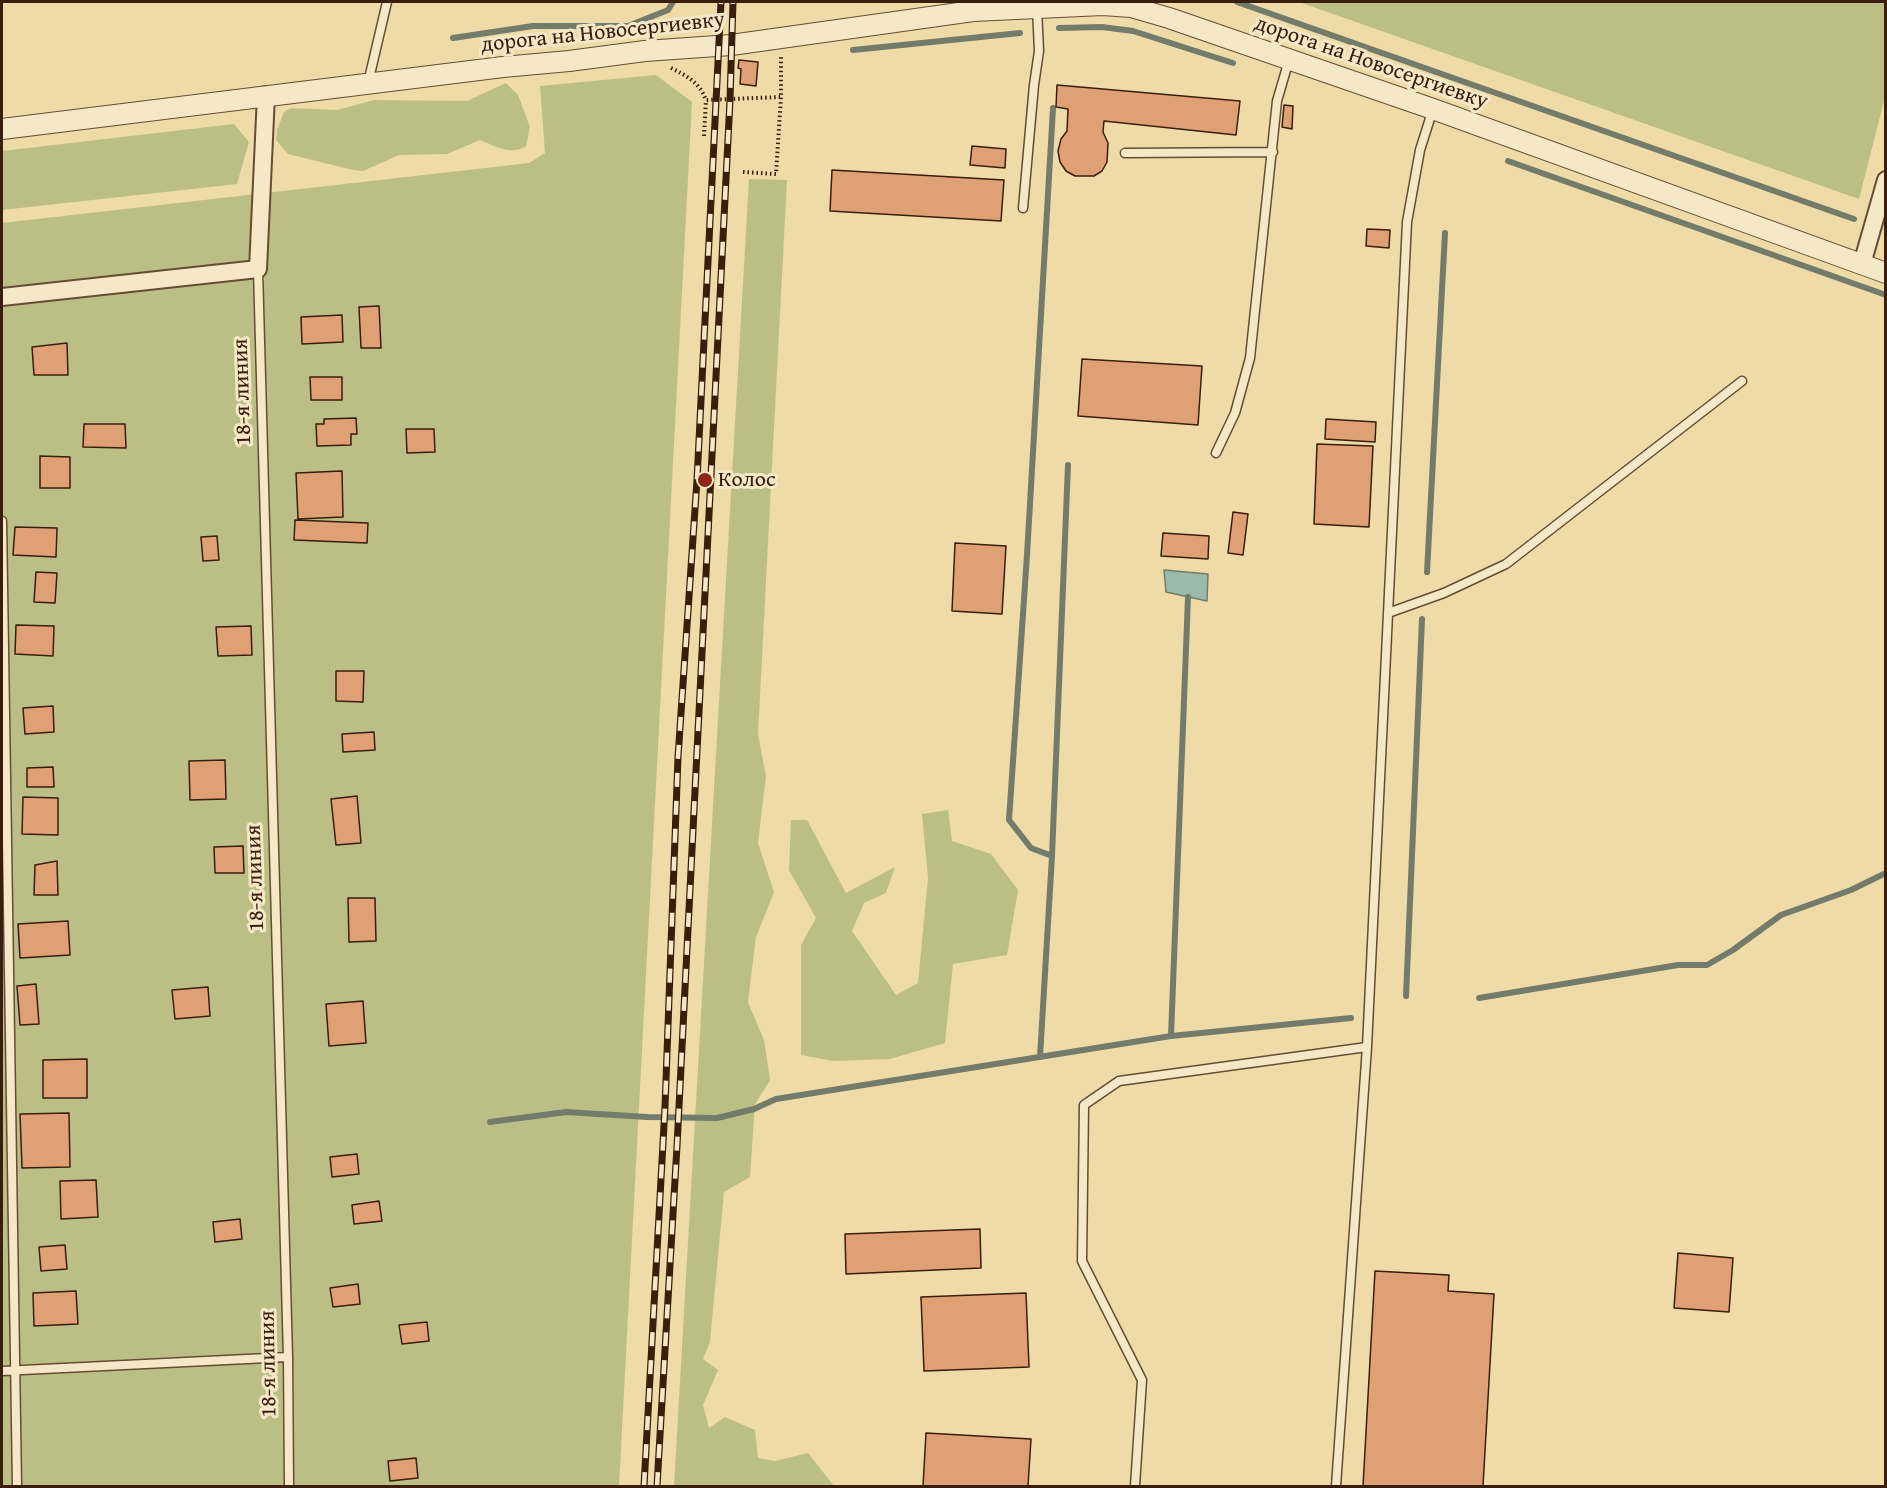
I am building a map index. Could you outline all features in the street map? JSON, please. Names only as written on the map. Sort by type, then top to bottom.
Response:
[{"type":"street","name":"дорога на Новосергиевку","points":[[2,129],[266,95],[645,51],[780,39],[972,6],[1036,8],[1103,5],[1131,7],[1433,109],[1886,273]]},
{"type":"street","points":[[2,297],[258,269],[266,95]]},
{"type":"street","points":[[1862,264],[1886,180]]},
{"type":"lane","points":[[368,84],[387,2]]},
{"type":"lane","points":[[1023,208],[1039,51],[1036,8]]},
{"type":"lane","points":[[1216,453],[1235,413],[1250,358],[1277,101],[1289,60]]},
{"type":"lane","points":[[1336,1486],[1367,1047],[1407,222],[1420,150],[1433,109]]},
{"type":"lane","points":[[1125,153],[1273,152]]},
{"type":"lane","name":"18-я линия","points":[[258,269],[288,1357],[289,1486]]},
{"type":"lane","points":[[1388,613],[1444,593],[1506,564],[1742,381]]},
{"type":"lane","points":[[2,521],[17,1486]]},
{"type":"lane","points":[[1135,1486],[1142,1380],[1082,1261],[1084,1105],[1119,1081],[1367,1047]]},
{"type":"lane","points":[[2,1371],[288,1357]]},
{"type":"path","points":[[743,172],[776,174],[781,97],[780,39]]},
{"type":"path","points":[[645,51],[653,64],[667,66],[694,81],[702,89],[706,100],[704,136]]},
{"type":"path","points":[[706,100],[781,97]]},
{"type":"green space","points":[[1299,2],[1885,2],[1885,97],[1859,199]]},
{"type":"green space","points":[[656,75],[692,102],[619,1486],[2,1486],[2,223],[529,163],[545,153],[540,86]]},
{"type":"green space","points":[[506,83],[518,95],[530,127],[526,146],[520,149],[503,149],[480,140],[447,154],[399,155],[363,171],[288,154],[276,140],[284,112],[291,108],[337,110],[374,100],[467,101]]},
{"type":"green space","points":[[234,124],[249,142],[237,184],[2,210],[2,151]]},
{"type":"green space","points":[[749,179],[787,180],[758,734],[766,776],[758,843],[774,892],[756,937],[748,1002],[764,1040],[770,1080],[755,1104],[750,1177],[724,1192],[710,1342],[703,1359],[718,1370],[703,1405],[709,1428],[725,1417],[755,1430],[758,1458],[775,1461],[808,1453],[834,1486],[674,1486]]},
{"type":"green space","points":[[948,810],[952,841],[991,854],[1018,890],[1007,955],[953,964],[945,1043],[890,1059],[833,1061],[801,1055],[801,945],[816,918],[789,870],[791,820],[807,820],[846,893],[895,867],[886,893],[864,903],[852,931],[896,995],[918,983],[928,878],[922,814]]},
{"type":"shaded area","points":[[1164,570],[1208,574],[1207,601],[1166,592]]},
{"type":"building","points":[[739,60],[758,62],[756,86],[740,84]]},
{"type":"building","points":[[1057,85],[1240,101],[1236,135],[1104,121],[1103,132],[1108,143],[1107,162],[1102,171],[1094,176],[1075,176],[1066,171],[1060,162],[1058,151],[1061,139],[1067,131],[1068,109],[1056,107]]},
{"type":"building","points":[[1284,105],[1293,106],[1292,129],[1282,127]]},
{"type":"building","points":[[972,146],[1006,149],[1005,168],[970,165]]},
{"type":"building","points":[[832,170],[1004,180],[1001,221],[830,211]]},
{"type":"building","points":[[1367,229],[1390,230],[1389,248],[1366,246]]},
{"type":"building","points":[[379,306],[381,348],[361,348],[359,307]]},
{"type":"building","points":[[342,315],[343,342],[302,344],[301,317]]},
{"type":"building","points":[[67,343],[68,375],[34,375],[32,347]]},
{"type":"building","points":[[1082,359],[1202,366],[1198,425],[1078,416]]},
{"type":"building","points":[[310,377],[342,377],[342,400],[311,400]]},
{"type":"building","points":[[356,418],[357,434],[351,434],[351,445],[317,446],[316,424],[324,424],[324,419]]},
{"type":"building","points":[[1326,419],[1376,422],[1375,442],[1325,439]]},
{"type":"building","points":[[84,424],[125,424],[126,448],[83,447]]},
{"type":"building","points":[[406,429],[434,429],[435,452],[407,453]]},
{"type":"building","points":[[1317,444],[1373,446],[1369,527],[1314,524]]},
{"type":"building","points":[[40,456],[70,457],[70,488],[40,488]]},
{"type":"building","points":[[342,471],[343,517],[298,519],[296,473]]},
{"type":"building","points":[[1233,512],[1248,514],[1243,555],[1228,553]]},
{"type":"building","points":[[295,520],[368,523],[367,543],[294,540]]},
{"type":"building","points":[[15,527],[57,528],[56,557],[13,555]]},
{"type":"building","points":[[1163,533],[1209,536],[1208,559],[1161,556]]},
{"type":"building","points":[[217,536],[219,560],[203,561],[201,537]]},
{"type":"building","points":[[955,543],[1006,546],[1002,614],[952,611]]},
{"type":"building","points":[[36,572],[57,573],[55,603],[34,602]]},
{"type":"building","points":[[16,625],[54,626],[53,656],[15,654]]},
{"type":"building","points":[[251,626],[252,655],[218,656],[216,627]]},
{"type":"building","points":[[336,671],[364,671],[363,702],[336,701]]},
{"type":"building","points":[[53,706],[54,732],[25,734],[23,708]]},
{"type":"building","points":[[374,732],[375,750],[343,752],[342,734]]},
{"type":"building","points":[[225,760],[226,799],[190,800],[189,761]]},
{"type":"building","points":[[53,767],[54,787],[27,787],[27,768]]},
{"type":"building","points":[[357,796],[361,843],[336,845],[331,799]]},
{"type":"building","points":[[23,797],[58,798],[58,835],[22,834]]},
{"type":"building","points":[[243,846],[244,873],[215,873],[214,847]]},
{"type":"building","points":[[57,861],[58,895],[34,895],[35,865]]},
{"type":"building","points":[[348,898],[375,898],[376,941],[349,942]]},
{"type":"building","points":[[68,921],[70,955],[20,958],[18,924]]},
{"type":"building","points":[[36,984],[39,1024],[20,1025],[17,986]]},
{"type":"building","points":[[208,987],[210,1016],[175,1019],[172,990]]},
{"type":"building","points":[[363,1001],[366,1043],[329,1046],[326,1004]]},
{"type":"building","points":[[87,1059],[87,1098],[43,1098],[43,1060]]},
{"type":"building","points":[[69,1113],[70,1167],[22,1168],[20,1114]]},
{"type":"building","points":[[357,1154],[359,1174],[332,1177],[330,1157]]},
{"type":"building","points":[[96,1180],[98,1217],[61,1219],[60,1181]]},
{"type":"building","points":[[379,1201],[382,1221],[354,1224],[352,1205]]},
{"type":"building","points":[[240,1219],[242,1239],[215,1242],[213,1222]]},
{"type":"building","points":[[980,1229],[981,1268],[846,1274],[845,1234]]},
{"type":"building","points":[[65,1245],[67,1269],[41,1271],[39,1247]]},
{"type":"building","points":[[1678,1253],[1733,1258],[1729,1312],[1674,1308]]},
{"type":"building","points":[[1375,1271],[1449,1275],[1448,1291],[1494,1294],[1483,1486],[1363,1486]]},
{"type":"building","points":[[358,1284],[360,1304],[333,1307],[330,1288]]},
{"type":"building","points":[[76,1291],[78,1324],[34,1326],[33,1293]]},
{"type":"building","points":[[1026,1293],[1029,1367],[924,1371],[921,1297]]},
{"type":"building","points":[[427,1322],[429,1341],[402,1344],[399,1325]]},
{"type":"building","points":[[926,1433],[1031,1439],[1028,1486],[923,1486]]},
{"type":"building","points":[[416,1458],[418,1478],[390,1481],[388,1461]]},
{"type":"waterway","points":[[453,38],[533,26],[628,26],[668,10],[673,2]]},
{"type":"waterway","points":[[1237,2],[1854,219]]},
{"type":"waterway","points":[[1059,28],[1102,27],[1133,31],[1233,63]]},
{"type":"waterway","points":[[853,50],[1020,33]]},
{"type":"waterway","points":[[1040,1057],[1052,856],[1031,848],[1009,820],[1053,108]]},
{"type":"waterway","points":[[1508,161],[1886,295]]},
{"type":"waterway","points":[[1427,572],[1445,233]]},
{"type":"waterway","points":[[1052,856],[1068,465]]},
{"type":"waterway","points":[[1171,1036],[1188,597]]},
{"type":"waterway","points":[[1406,996],[1422,619]]},
{"type":"waterway","points":[[1479,998],[1678,965],[1707,965],[1733,950],[1781,915],[1851,890],[1886,873]]},
{"type":"waterway","points":[[490,1122],[566,1112],[717,1118],[754,1109],[776,1099],[1171,1036],[1351,1018]]},
{"type":"railway","points":[[644,1486],[665,1107],[678,757],[697,480],[721,2]]},
{"type":"railway","points":[[657,1486],[677,1146],[733,2]]},
{"type":"place","name":"Колос","points":[[705,480]]}]
